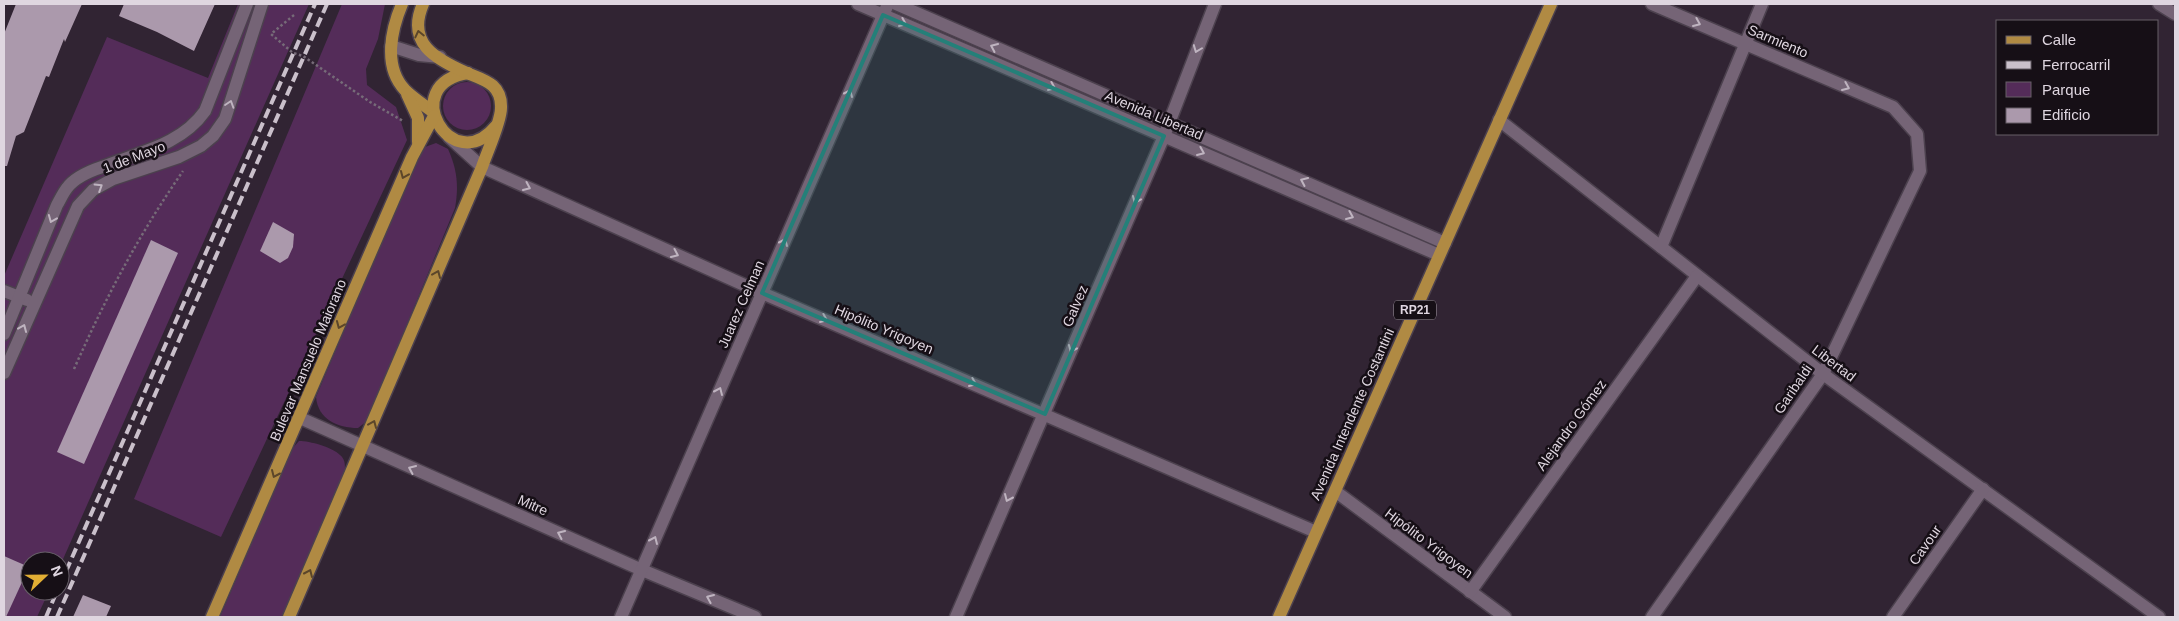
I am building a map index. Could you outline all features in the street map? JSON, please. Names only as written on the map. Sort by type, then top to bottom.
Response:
[{"type":"main road","points":[[402,4],[397,16],[391,46],[392,61],[418,118],[418,146]]},
{"type":"main road","points":[[289,617],[364,447],[482,167],[501,109],[497,92],[490,82],[480,76],[468,74],[424,48],[417,34],[418,15],[423,4]]},
{"type":"main road","name":"Avenida Intendente Costantini","points":[[1280,617],[1551,4]]},
{"type":"main road","name":"Bulevar Mansuelo Maiorano","points":[[212,617],[433,114],[434,100],[442,85],[456,75],[468,74]]},
{"type":"main road","points":[[404,90],[433,114],[440,128],[450,137],[465,142],[480,139],[496,125]]},
{"type":"street","name":"1 de Mayo","points":[[4,334],[57,205],[67,187],[85,174],[166,143],[183,135],[195,126],[212,96],[247,4]]},
{"type":"street","name":"1 de Mayo","points":[[4,373],[78,206],[93,190],[113,179],[178,156],[201,146],[213,136],[225,118],[262,4]]},
{"type":"street","name":"Avenida Libertad","points":[[858,4],[885,9],[1164,136],[1442,249]]},
{"type":"street","name":"Avenida Libertad","points":[[896,4],[1169,123],[1442,249]]},
{"type":"street","name":"Galvez","points":[[956,617],[1164,136],[1215,4]]},
{"type":"street","name":"Sarmiento","points":[[1652,4],[1893,107]]},
{"type":"street","points":[[1661,247],[1744,43],[1762,4]]},
{"type":"street","points":[[2159,4],[2175,14]]},
{"type":"street","name":"Juarez Celman","points":[[621,617],[885,9]]},
{"type":"street","points":[[391,46],[419,55],[440,57]]},
{"type":"street","name":"Garibaldi","points":[[1652,617],[1823,374],[1920,171],[1917,134],[1893,107]]},
{"type":"street","name":"Libertad","points":[[1499,120],[1823,374],[2157,617]]},
{"type":"street","name":"Hipólito Yrigoyen","points":[[450,137],[482,167],[762,293],[1316,532]]},
{"type":"street","name":"Alejandro Gómez","points":[[1470,592],[1697,276]]},
{"type":"street","points":[[4,291],[34,303]]},
{"type":"street","name":"Mitre","points":[[300,418],[642,570],[755,617]]},
{"type":"street","name":"Cavour","points":[[1893,617],[1983,489]]},
{"type":"street","name":"Hipólito Yrigoyen","points":[[1335,492],[1505,617]]},
{"type":"path","points":[[294,15],[271,34],[293,53],[303,56],[370,102],[404,121]]},
{"type":"path","points":[[74,369],[122,267],[148,220],[183,170]]},
{"type":"highlighted area","points":[[883,15],[1164,136],[1045,414],[762,293]]},
{"type":"green space","points":[[238,4],[309,4],[67,551],[20,551],[20,601],[44,601],[37,617],[4,617],[4,276],[107,37],[208,78]]},
{"type":"green space","points":[[342,4],[385,4],[378,39],[366,69],[367,85],[396,107],[407,140],[221,537],[134,499]]},
{"type":"green space","points":[[467,82],[476,84],[484,89],[489,97],[491,106],[489,115],[484,123],[476,128],[467,130],[458,128],[450,123],[445,115],[443,106],[445,97],[450,89],[458,84]]},
{"type":"green space","points":[[436,143],[448,149],[453,164],[457,185],[455,208],[367,421],[358,428],[336,424],[320,411],[316,397],[418,155],[425,147]]},
{"type":"green space","points":[[299,441],[332,449],[344,460],[345,470],[283,617],[220,617],[292,449]]},
{"type":"building","points":[[16,4],[82,4],[65,42],[64,39],[49,77],[46,76],[24,132],[16,136],[7,166],[4,166],[4,34]]},
{"type":"building","points":[[124,4],[215,4],[194,51],[157,32],[119,16]]},
{"type":"building","points":[[273,222],[294,234],[293,247],[288,258],[280,263],[260,251]]},
{"type":"building","points":[[151,240],[178,253],[84,464],[57,452]]},
{"type":"building","points":[[4,556],[20,563],[20,587],[6,617],[4,617]]},
{"type":"building","points":[[83,595],[111,606],[106,617],[73,617]]},
{"type":"railway","points":[[70,562],[315,4]]},
{"type":"railway","points":[[57,617],[327,4]]},
{"type":"railway","points":[[46,617],[53,601]]}]
